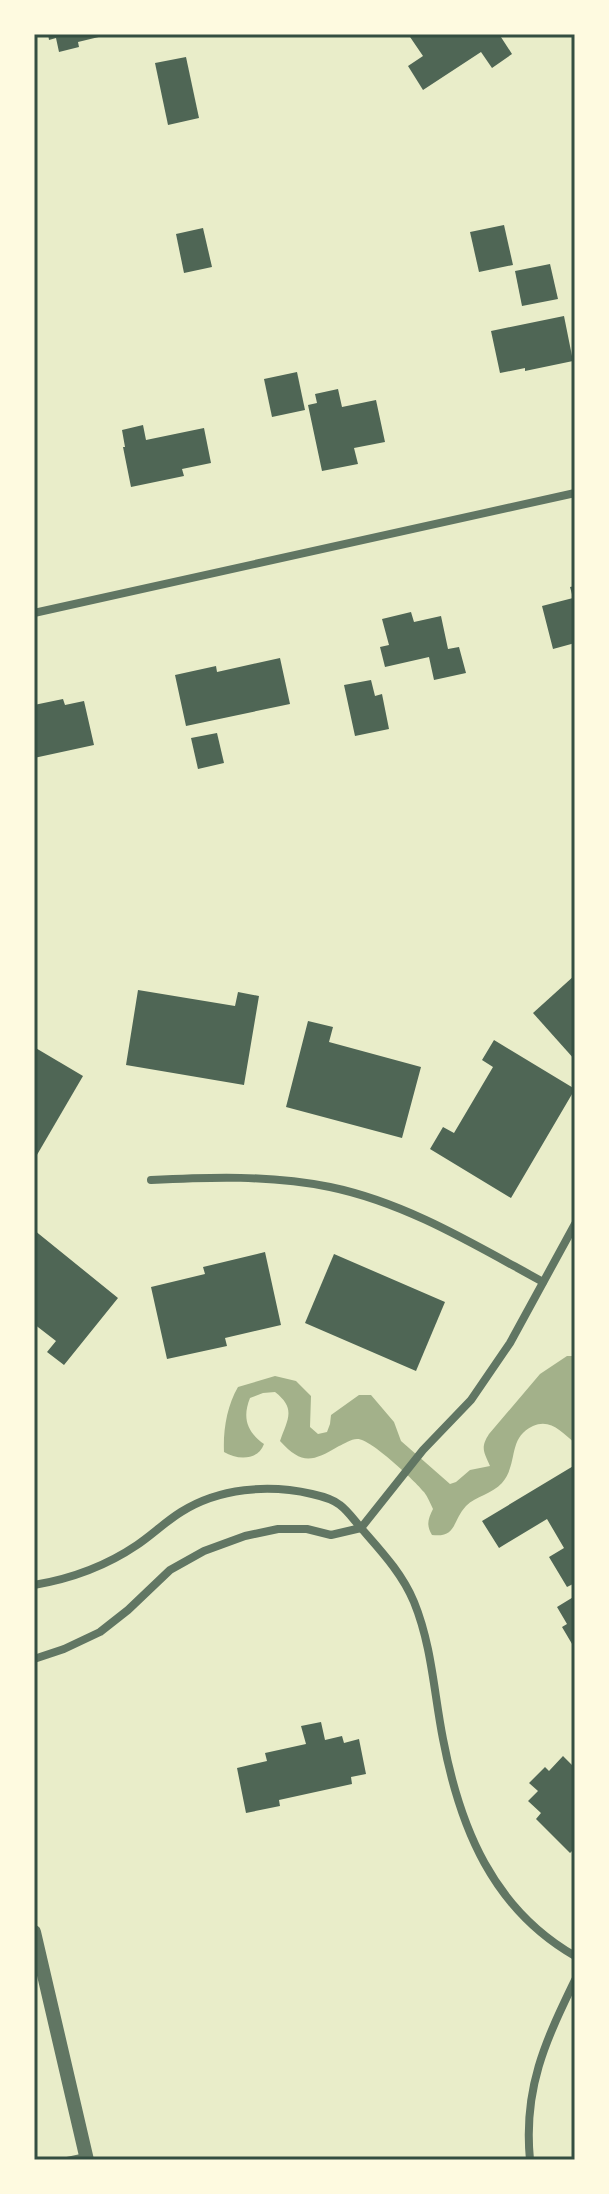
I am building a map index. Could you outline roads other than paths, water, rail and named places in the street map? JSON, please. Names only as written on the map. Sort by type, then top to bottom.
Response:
[{"type":"street","points":[[34,613],[575,493]]},
{"type":"street","points":[[151,1180],[250,1177],[331,1187],[405,1211],[543,1282]]},
{"type":"street","points":[[34,1659],[100,1632],[170,1570],[204,1551],[245,1536],[278,1529],[307,1529],[331,1535],[361,1528],[423,1450],[471,1400],[510,1343],[575,1224]]},
{"type":"street","points":[[34,1585],[56,1582],[94,1568],[136,1546],[182,1511],[241,1490],[290,1489],[320,1495],[339,1504],[397,1571],[414,1603],[429,1658],[453,1786],[476,1850],[515,1908],[541,1934],[575,1956]]},
{"type":"street","points":[[34,1932],[86,2158]]},
{"type":"street","points":[[530,2160],[531,2096],[542,2051],[575,1980]]},
{"type":"lane","points":[[67,2160],[86,2158]]}]
